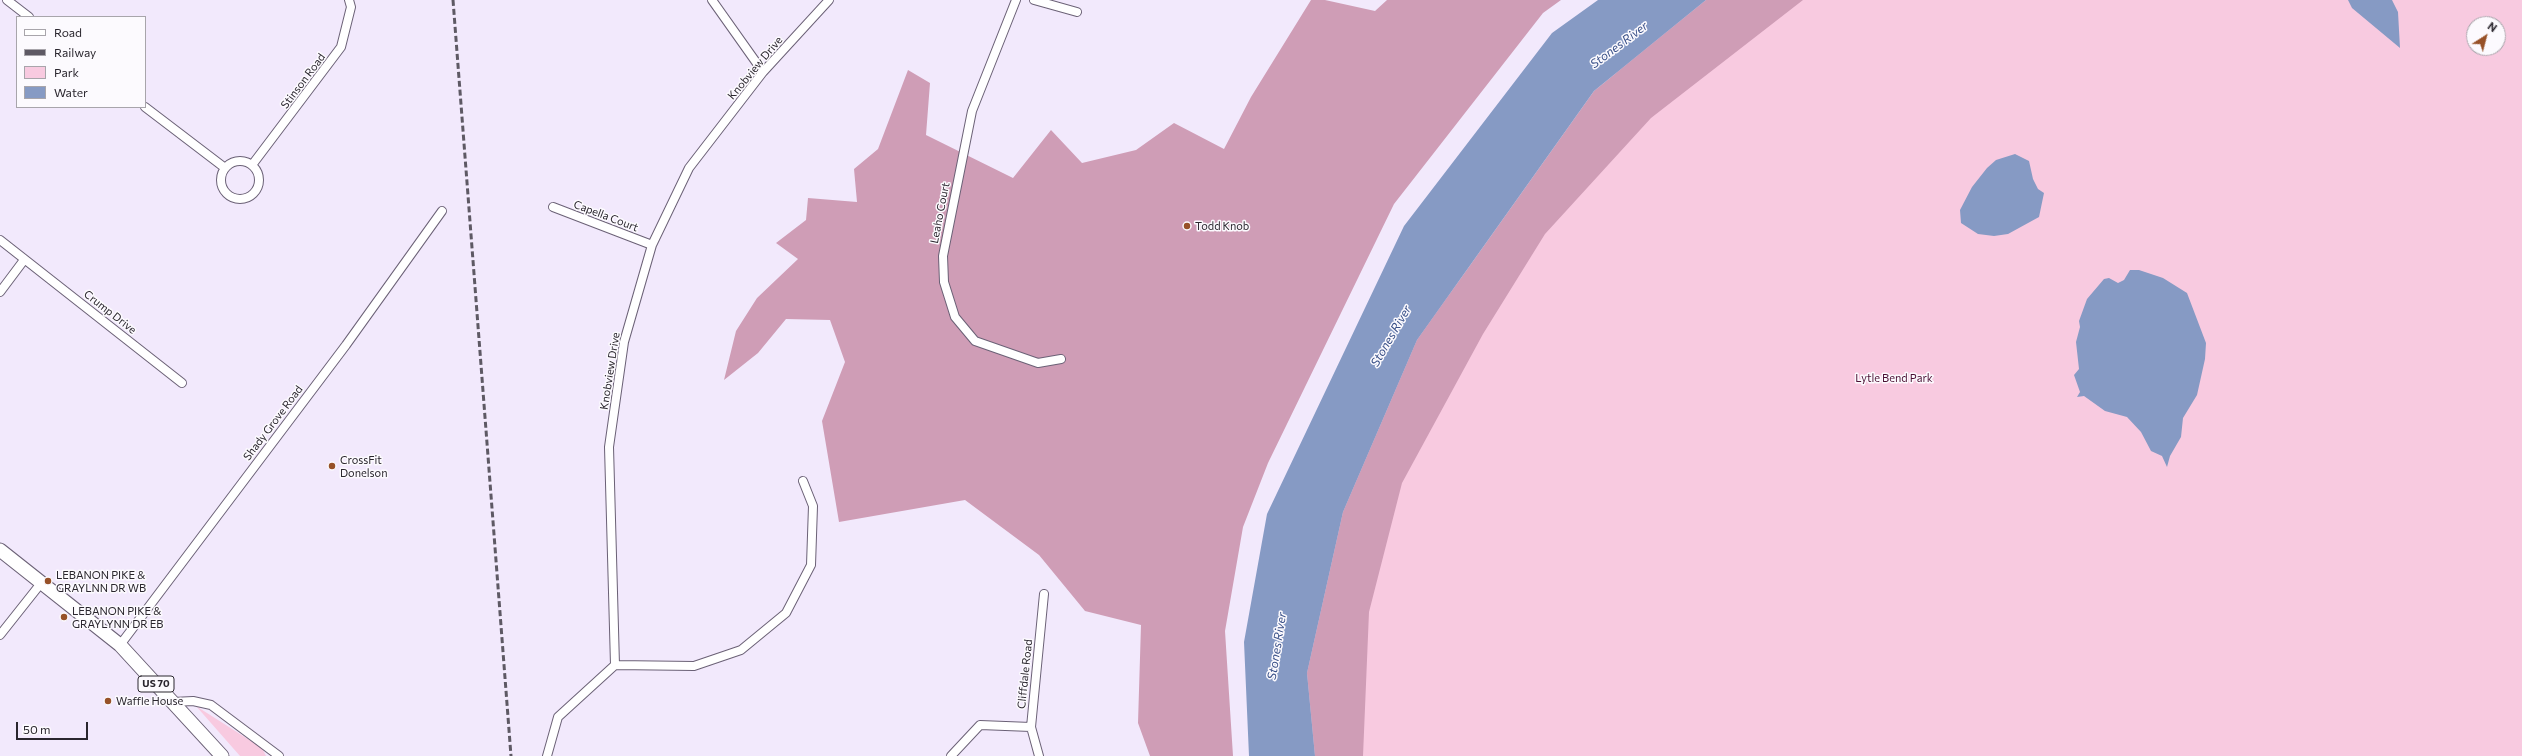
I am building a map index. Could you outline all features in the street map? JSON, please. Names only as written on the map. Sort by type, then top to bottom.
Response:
[{"type":"main road","name":"US 70","points":[[0,550],[120,645],[222,756]]},
{"type":"street","points":[[7,0],[28,16]]},
{"type":"street","name":"Stinson Road","points":[[252,165],[341,47],[351,7],[349,0]]},
{"type":"street","points":[[712,0],[763,72]]},
{"type":"street","name":"Knobview Drive","points":[[615,665],[609,447],[624,342],[652,245],[689,168],[763,72],[829,0]]},
{"type":"street","name":"Leaho Court","points":[[1016,0],[972,111],[943,256],[944,282],[955,317],[975,341],[1038,362],[1061,359]]},
{"type":"street","points":[[1034,0],[1077,12]]},
{"type":"street","points":[[146,108],[225,168]]},
{"type":"street","points":[[236,161],[252,165],[257,172],[258,185],[250,195],[238,198],[232,197],[223,189],[221,178],[225,168],[236,161]]},
{"type":"street","name":"Capella Court","points":[[553,207],[652,245]]},
{"type":"street","name":"Shady Grove Road","points":[[120,645],[346,345],[442,211]]},
{"type":"street","name":"Crump Drive","points":[[0,240],[182,383]]},
{"type":"street","points":[[0,292],[24,260]]},
{"type":"street","points":[[547,756],[558,718],[615,665],[694,666],[741,650],[786,613],[811,565],[813,506],[804,481]]},
{"type":"street","points":[[0,635],[42,582]]},
{"type":"street","name":"Cliffdale Road","points":[[1039,756],[1031,727],[1044,594]]},
{"type":"street","points":[[173,702],[205,702],[279,756]]},
{"type":"street","points":[[951,756],[980,725],[1031,727]]},
{"type":"green space","name":"Lytle Bend Park","points":[[1706,0],[2522,0],[2522,756],[1269,756],[1301,491],[1618,70]]},
{"type":"green space","points":[[196,706],[262,748],[266,756],[240,756]]},
{"type":"shaded area","points":[[1311,0],[1325,0],[1375,11],[1387,0],[1561,0],[1543,13],[1394,204],[1268,463],[1243,527],[1225,631],[1233,756],[1150,756],[1138,723],[1141,625],[1085,611],[1039,555],[965,500],[839,522],[822,421],[845,362],[830,320],[786,319],[758,353],[724,380],[736,331],[757,298],[798,259],[776,243],[806,220],[808,198],[857,202],[854,169],[878,149],[908,70],[930,83],[926,135],[1013,178],[1051,130],[1082,163],[1136,150],[1174,123],[1224,149],[1251,97]]},
{"type":"shaded area","points":[[1706,0],[1803,0],[1651,118],[1545,234],[1483,334],[1402,483],[1369,612],[1363,756],[1315,756],[1307,673],[1343,512],[1417,340],[1594,91]]},
{"type":"water","name":"Stones River","points":[[1598,0],[1706,0],[1594,91],[1417,340],[1343,512],[1307,673],[1315,756],[1249,756],[1244,642],[1267,514],[1404,226],[1552,33]]},
{"type":"water","points":[[2348,0],[2392,0],[2398,12],[2400,48],[2352,8]]},
{"type":"water","points":[[2015,154],[2029,161],[2033,179],[2038,189],[2044,193],[2039,217],[2008,234],[1994,236],[1978,234],[1961,223],[1960,210],[1972,187],[1987,168],[1996,160]]},
{"type":"water","points":[[2130,270],[2139,270],[2163,278],[2187,293],[2206,343],[2205,359],[2197,395],[2183,418],[2181,437],[2170,456],[2167,467],[2162,456],[2151,451],[2141,432],[2127,417],[2105,411],[2084,396],[2077,397],[2080,392],[2074,375],[2079,369],[2076,342],[2080,327],[2079,321],[2087,299],[2104,279],[2109,278],[2118,283],[2124,280]]},
{"type":"railway","points":[[453,0],[511,756]]},
{"type":"place","name":"Todd Knob","points":[[1187,226]]},
{"type":"place","name":"CrossFit Donelson","points":[[332,466]]},
{"type":"place","name":"LEBANON PIKE & GRAYLNN DR WB","points":[[48,581]]},
{"type":"place","name":"LEBANON PIKE & GRAYLYNN DR EB","points":[[64,617]]},
{"type":"place","name":"Waffle House","points":[[108,701]]}]
